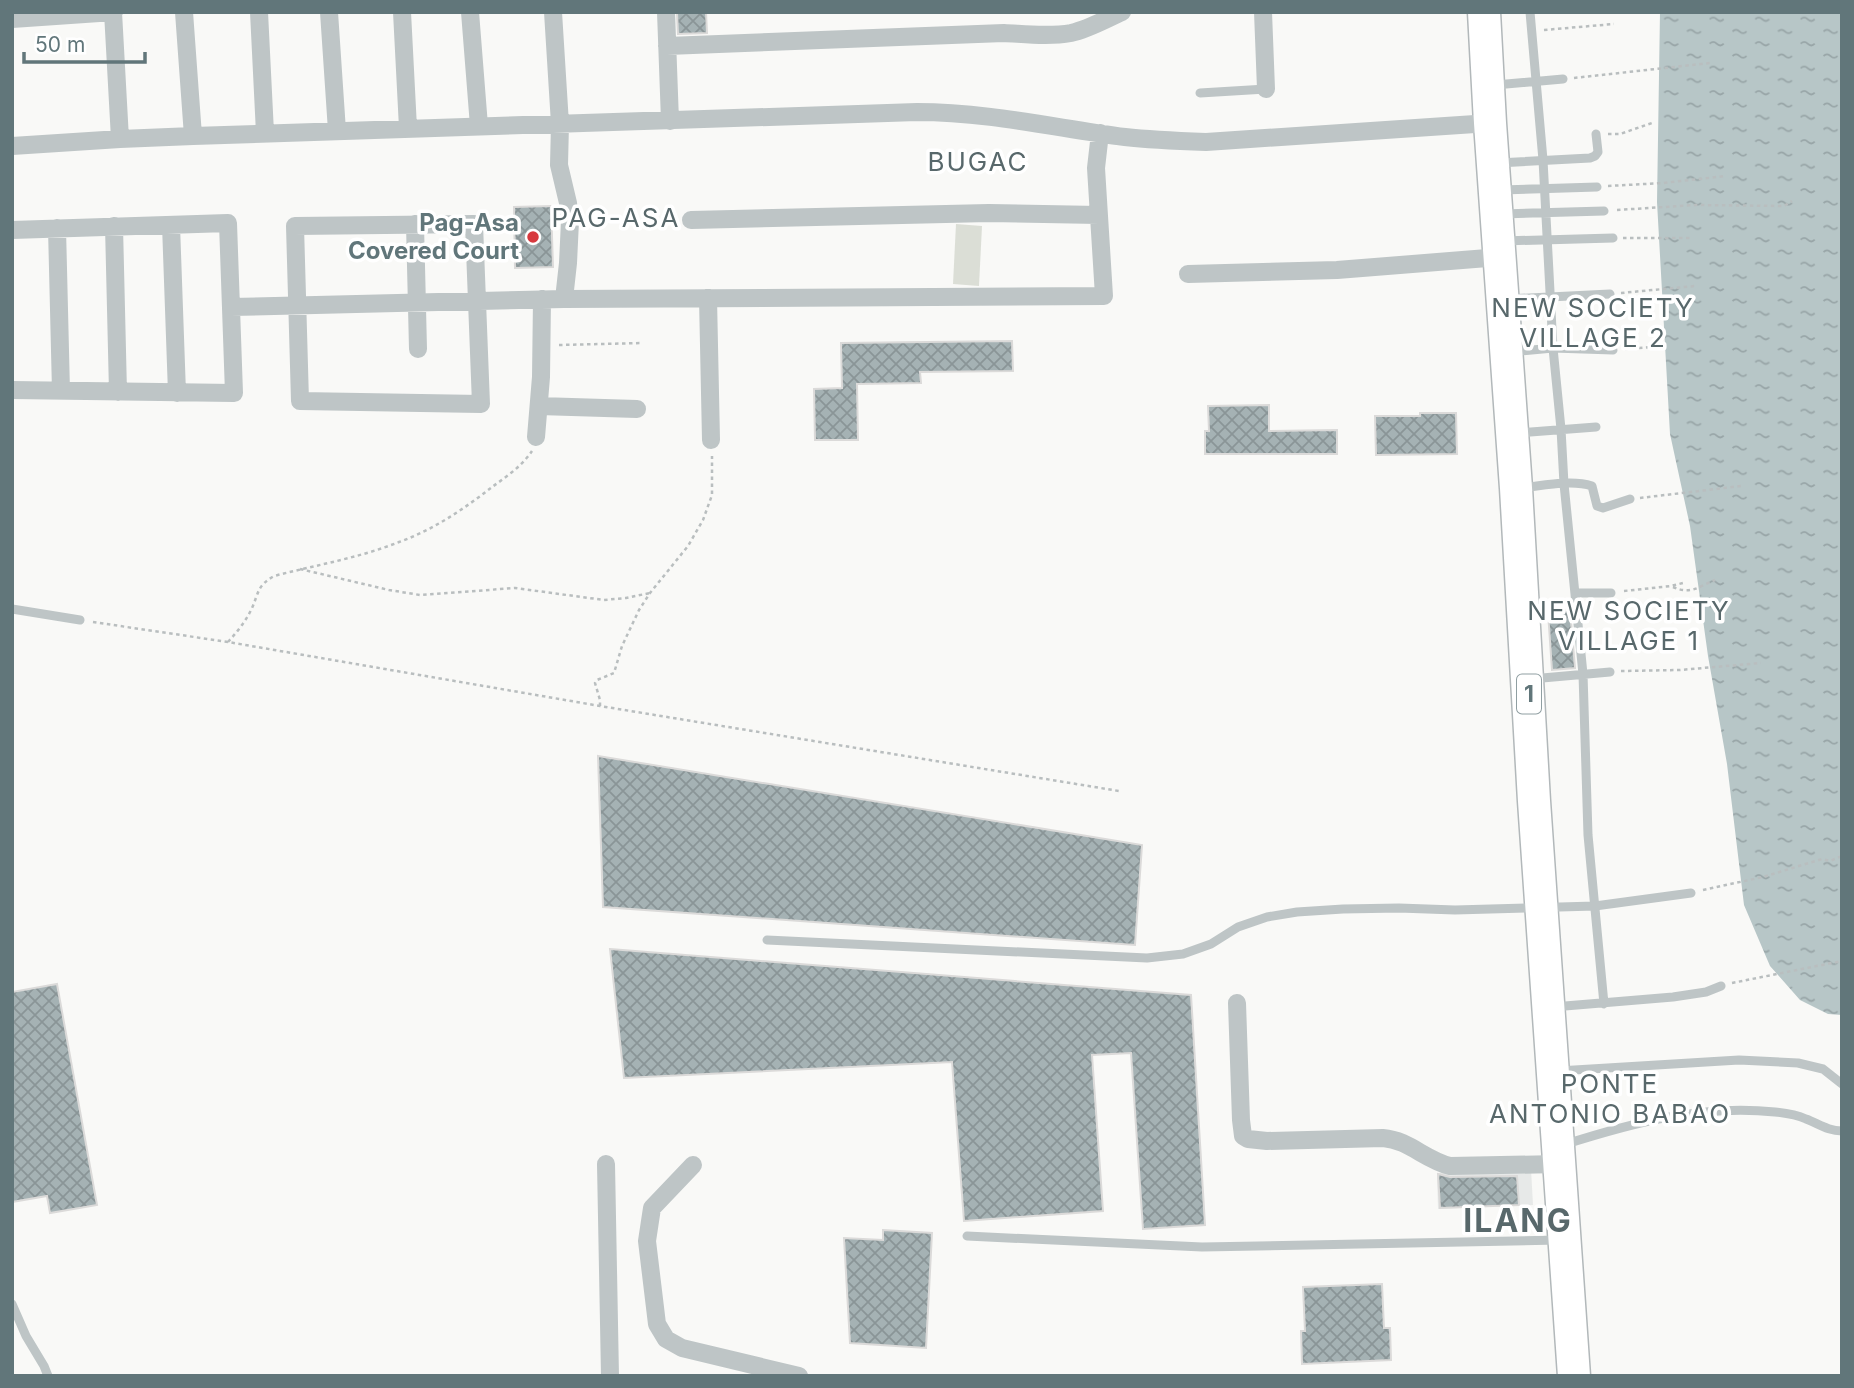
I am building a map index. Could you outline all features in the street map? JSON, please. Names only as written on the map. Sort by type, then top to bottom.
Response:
[{"type":"highway","name":"1","points":[[1484,12],[1574,1376]]},
{"type":"street","points":[[12,19],[113,12],[120,139]]},
{"type":"street","points":[[184,12],[192,136]]},
{"type":"street","points":[[259,12],[265,133]]},
{"type":"street","points":[[330,12],[337,131]]},
{"type":"street","points":[[402,12],[408,128]]},
{"type":"street","points":[[470,12],[479,126]]},
{"type":"street","points":[[553,12],[560,124],[559,165],[570,221],[564,299]]},
{"type":"street","points":[[666,12],[670,121]]},
{"type":"street","points":[[667,46],[1004,33],[1071,33],[1104,16],[1122,12]]},
{"type":"street","points":[[1263,12],[1266,89]]},
{"type":"street","points":[[12,146],[265,133],[953,112],[1167,141],[1206,142],[1490,123]]},
{"type":"street","points":[[231,307],[542,299],[1104,296],[1096,168],[1100,133]]},
{"type":"street","points":[[691,220],[989,213],[1099,215]]},
{"type":"street","points":[[1188,274],[1337,270],[1497,213]]},
{"type":"street","points":[[12,230],[228,223],[234,393],[12,390]]},
{"type":"street","points":[[474,223],[481,404],[300,401],[295,226],[415,224],[474,223]]},
{"type":"street","points":[[415,224],[418,349]]},
{"type":"street","points":[[171,225],[177,393]]},
{"type":"street","points":[[114,226],[118,392]]},
{"type":"street","points":[[57,228],[61,391]]},
{"type":"street","points":[[708,298],[711,440]]},
{"type":"street","points":[[536,437],[542,299]]},
{"type":"street","points":[[539,406],[637,409]]},
{"type":"street","points":[[1237,1003],[1241,1120],[1243,1136],[1246,1138],[1267,1141],[1383,1138],[1400,1141],[1439,1163],[1450,1166],[1558,1155]]},
{"type":"street","points":[[606,1164],[610,1376]]},
{"type":"street","points":[[693,1165],[652,1208],[647,1241],[657,1324],[666,1339],[682,1349],[799,1376]]},
{"type":"lane","points":[[1530,12],[1546,213],[1553,348],[1583,674],[1588,835],[1604,1004]]},
{"type":"lane","points":[[1488,85],[1563,79]]},
{"type":"lane","points":[[1200,93],[1266,89]]},
{"type":"lane","points":[[1497,213],[1542,160],[1595,156],[1598,152],[1596,134]]},
{"type":"lane","points":[[1497,213],[1544,189],[1597,187]]},
{"type":"lane","points":[[1497,213],[1604,211]]},
{"type":"lane","points":[[1497,213],[1546,239],[1613,238]]},
{"type":"lane","points":[[1502,299],[1610,294]]},
{"type":"lane","points":[[1506,353],[1553,348],[1613,350]]},
{"type":"lane","points":[[1512,433],[1596,427]]},
{"type":"lane","points":[[1516,488],[1564,484],[1592,486],[1597,506],[1600,508],[1630,499]]},
{"type":"lane","points":[[1576,593],[1611,593]]},
{"type":"lane","points":[[12,609],[80,620]]},
{"type":"lane","points":[[1528,680],[1610,672]]},
{"type":"lane","points":[[767,940],[1147,958],[1183,954],[1211,944],[1238,927],[1267,917],[1297,912],[1595,906],[1691,893]]},
{"type":"lane","points":[[1548,1007],[1673,998],[1706,992],[1721,986]]},
{"type":"lane","points":[[1552,1072],[1739,1060],[1798,1063],[1823,1069],[1842,1084]]},
{"type":"lane","points":[[1558,1155],[1612,1129],[1664,1117],[1714,1110],[1784,1113],[1807,1119],[1834,1131],[1842,1131]]},
{"type":"lane","points":[[967,1236],[1202,1247],[1564,1240]]},
{"type":"lane","points":[[12,1304],[48,1376]]},
{"type":"path","points":[[1537,30],[1614,24]]},
{"type":"path","points":[[1563,79],[1710,63]]},
{"type":"path","points":[[1596,134],[1620,134],[1652,123]]},
{"type":"path","points":[[1597,187],[1726,176]]},
{"type":"path","points":[[1604,211],[1696,205],[1784,206],[1792,201]]},
{"type":"path","points":[[1613,238],[1693,238]]},
{"type":"path","points":[[1610,294],[1695,286]]},
{"type":"path","points":[[542,345],[642,343]]},
{"type":"path","points":[[1613,350],[1664,346]]},
{"type":"path","points":[[228,642],[245,621],[264,582],[274,576],[363,555],[401,542],[432,526],[471,503],[524,461],[534,446],[536,437]]},
{"type":"path","points":[[600,706],[595,683],[616,670],[622,646],[639,610],[688,546],[703,520],[712,495],[711,440]]},
{"type":"path","points":[[1630,499],[1741,486]]},
{"type":"path","points":[[300,569],[420,595],[515,588],[604,600],[650,593]]},
{"type":"path","points":[[1671,586],[1682,591],[1692,591],[1715,580]]},
{"type":"path","points":[[1611,593],[1683,583]]},
{"type":"path","points":[[80,620],[228,642],[1119,791]]},
{"type":"path","points":[[1610,672],[1680,670],[1761,663]]},
{"type":"path","points":[[1691,893],[1842,856]]},
{"type":"path","points":[[1721,986],[1842,961]]},
{"type":"shaded area","points":[[956,224],[982,226],[979,286],[953,284]]},
{"type":"shaded area","points":[[1531,1169],[1533,1205],[1438,1209],[1437,1173]]},
{"type":"water","points":[[1660,12],[1842,12],[1842,1015],[1828,1014],[1800,1000],[1770,966],[1744,905],[1727,764],[1708,656],[1690,526],[1670,434],[1657,202]]},
{"type":"building","points":[[677,12],[706,12],[707,33],[678,34]]},
{"type":"building","name":"Pag-Asa Covered Court","points":[[551,206],[553,267],[515,268],[514,207]]},
{"type":"building","points":[[1012,341],[1013,371],[920,372],[921,383],[857,384],[858,440],[815,440],[814,389],[842,388],[841,343]]},
{"type":"building","points":[[1269,405],[1269,431],[1337,430],[1337,454],[1205,454],[1205,431],[1209,431],[1208,406]]},
{"type":"building","points":[[1420,413],[1456,413],[1457,454],[1376,455],[1375,416],[1420,416]]},
{"type":"building","points":[[1570,610],[1575,668],[1552,670],[1548,612]]},
{"type":"building","points":[[598,756],[1142,845],[1135,945],[603,907]]},
{"type":"building","points":[[610,949],[1191,995],[1205,1225],[1143,1229],[1131,1053],[1092,1055],[1103,1211],[964,1221],[952,1062],[624,1078]]},
{"type":"building","points":[[57,984],[97,1205],[50,1213],[47,1196],[12,1202],[12,992]]},
{"type":"building","points":[[1438,1174],[1450,1177],[1517,1176],[1519,1205],[1440,1208]]},
{"type":"building","points":[[883,1230],[932,1233],[926,1348],[850,1343],[844,1238],[883,1240]]},
{"type":"building","points":[[1382,1284],[1384,1328],[1390,1328],[1391,1360],[1302,1364],[1301,1331],[1305,1331],[1303,1287]]},
{"type":"place","name":"Pag-Asa Covered Court","points":[[533,237]]},
{"type":"district","name":"BUGAC","points":[[978,162]]},
{"type":"district","name":"PAG-ASA","points":[[616,218]]},
{"type":"district","name":"NEW SOCIETY VILLAGE 2","points":[[1593,323]]},
{"type":"district","name":"NEW SOCIETY VILLAGE 1","points":[[1629,626]]},
{"type":"district","name":"PONTE ANTONIO BABAO","points":[[1610,1099]]},
{"type":"district","name":"ILANG","points":[[1518,1221]]}]
